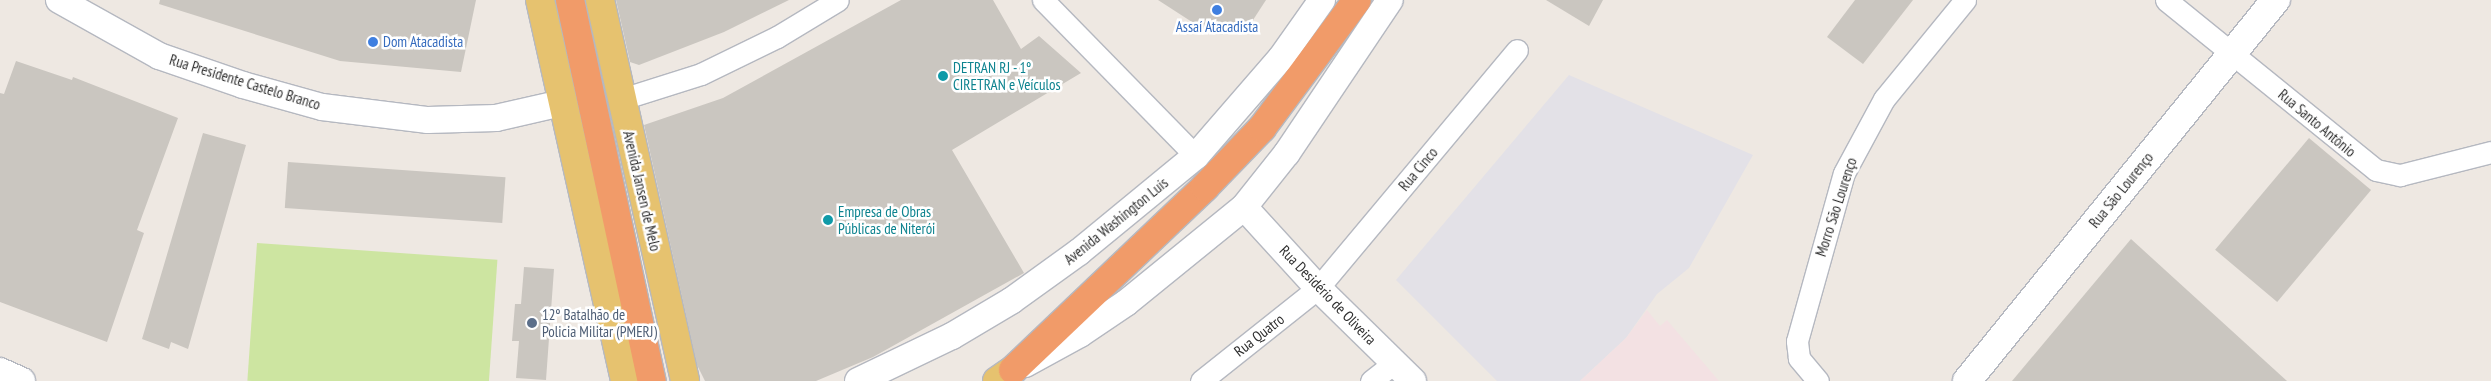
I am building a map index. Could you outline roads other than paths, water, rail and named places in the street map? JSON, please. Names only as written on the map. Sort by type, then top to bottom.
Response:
[{"type":"highway","points":[[570,0],[651,379]]},
{"type":"highway","points":[[1005,376],[1205,187],[1262,128],[1357,0]]},
{"type":"main road","points":[[540,0],[625,381]]},
{"type":"main road","name":"Avenida Jansen de Melo","points":[[600,0],[686,378]]},
{"type":"main road","name":"Rua São Lourenço","points":[[1967,381],[2276,0]]},
{"type":"street","name":"Rua Presidente Castelo Branco","points":[[59,0],[159,56],[243,85],[322,107],[428,120],[496,118],[562,102]]},
{"type":"street","points":[[622,99],[701,74],[777,37],[838,0]]},
{"type":"street","points":[[1043,0],[1196,156]]},
{"type":"street","name":"Avenida Washington Luís","points":[[858,381],[952,336],[1012,301],[1079,252],[1196,156],[1281,58],[1322,0]]},
{"type":"street","points":[[1005,376],[1080,334],[1126,302],[1244,207],[1288,153],[1390,0]]},
{"type":"street","name":"Morro São Lourenço","points":[[1818,381],[1799,358],[1797,340],[1844,173],[1884,99],[1965,0]]},
{"type":"street","name":"Rua Santo Antônio","points":[[2166,0],[2232,52],[2364,162],[2388,175],[2420,171],[2491,152]]},
{"type":"street","name":"Rua Cinco","points":[[1318,288],[1517,50]]},
{"type":"street","name":"Rua Desidério de Oliveira","points":[[1244,207],[1318,288],[1413,381]]},
{"type":"street","name":"Rua Quatro","points":[[1200,381],[1318,288]]},
{"type":"street","points":[[1371,381],[1394,363]]},
{"type":"street","points":[[0,371],[22,381]]},
{"type":"place","name":"Assaí Atacadista","points":[[1217,10]]},
{"type":"place","name":"Dom Atacadista","points":[[373,42]]},
{"type":"place","name":"DETRAN RJ - 1º CIRETRAN e Veículos","points":[[943,76]]},
{"type":"place","name":"Empresa de Obras Públicas de Niterói","points":[[828,220]]},
{"type":"place","name":"12º Batalhão de Policia Militar (PMERJ)","points":[[532,323]]}]
